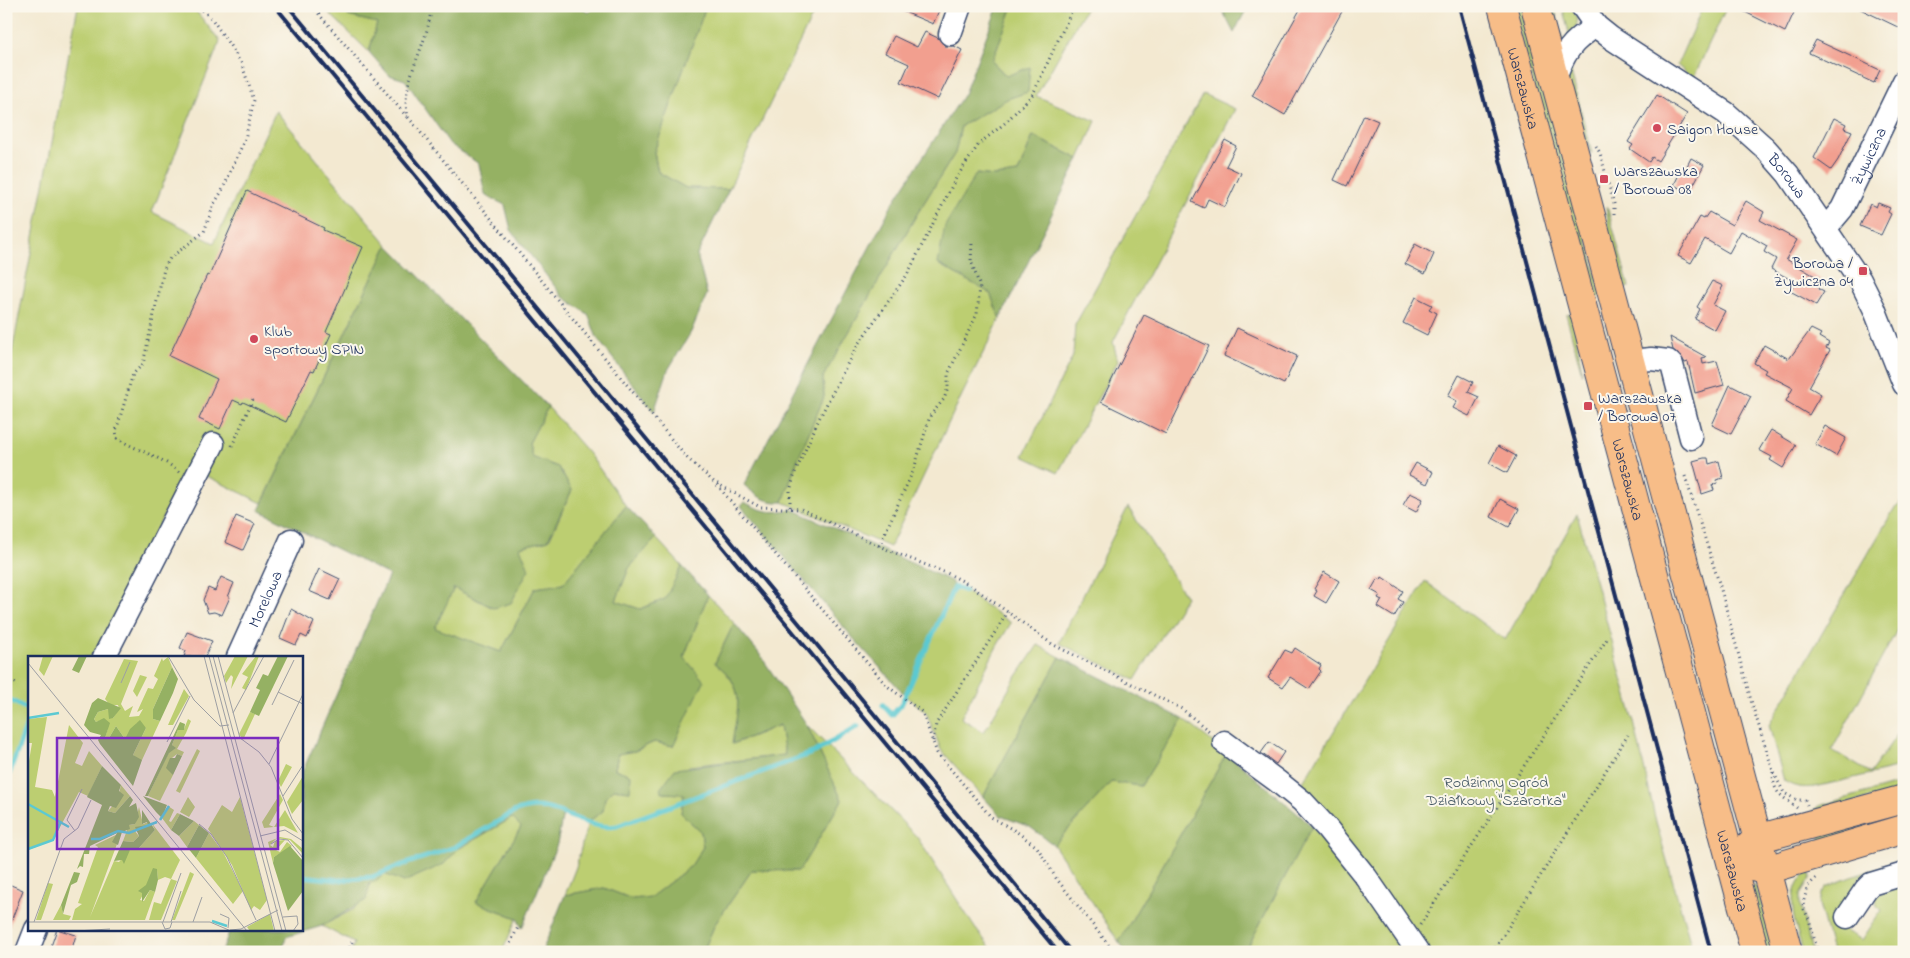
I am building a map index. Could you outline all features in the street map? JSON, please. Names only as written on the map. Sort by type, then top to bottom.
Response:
[{"type":"main road","name":"Warszawska","points":[[1502,6],[1755,952]]},
{"type":"main road","name":"Warszawska","points":[[1535,6],[1788,952]]},
{"type":"main road","points":[[1732,863],[1757,839],[1904,799]]},
{"type":"main road","points":[[1732,863],[1766,870],[1904,829]]},
{"type":"street","points":[[950,34],[960,6]]},
{"type":"street","name":"Borowa","points":[[1582,6],[1596,26],[1625,48],[1708,100],[1742,126],[1788,174],[1860,280],[1874,308],[1904,384]]},
{"type":"street","points":[[1555,80],[1560,62],[1570,46],[1584,33],[1596,26]]},
{"type":"street","name":"Żywiczna","points":[[1826,228],[1842,210],[1904,81]]},
{"type":"street","points":[[1630,361],[1661,360],[1668,361],[1672,365],[1691,438]]},
{"type":"street","points":[[105,656],[185,500],[221,448]]},
{"type":"street","name":"Morelowa","points":[[238,656],[291,540]]},
{"type":"street","points":[[1224,742],[1302,801],[1326,827],[1366,877],[1414,946]]},
{"type":"street","points":[[1847,916],[1866,888],[1871,884],[1904,874]]},
{"type":"street","points":[[27,952],[36,930]]},
{"type":"path","points":[[185,500],[179,472],[166,461],[156,459],[123,442],[117,438],[116,431],[134,374],[143,364],[164,269],[170,258],[204,232],[214,204],[222,191],[245,139],[254,100],[241,62],[212,19],[198,6]]},
{"type":"path","points":[[312,6],[408,117],[686,457],[714,482],[886,685],[922,712],[937,754],[991,817],[1017,832],[1037,847],[1056,878],[1114,952]]},
{"type":"path","points":[[408,117],[406,102],[409,84],[431,20],[431,6]]},
{"type":"path","points":[[790,507],[790,491],[795,473],[819,419],[856,347],[907,275],[956,178],[979,144],[1005,123],[1032,94],[1074,6]]},
{"type":"path","points":[[879,546],[914,469],[930,416],[944,399],[948,388],[948,374],[977,314],[980,287],[971,261],[972,243]]},
{"type":"path","points":[[221,448],[254,397]]},
{"type":"path","points":[[714,482],[760,507],[801,509],[879,546],[950,574],[970,584],[1052,644],[1182,709],[1224,742]]},
{"type":"path","points":[[933,742],[936,724],[1008,612]]},
{"type":"path","points":[[1414,946],[1607,639]]},
{"type":"path","points":[[6,678],[17,684]]},
{"type":"path","points":[[1493,952],[1628,735]]},
{"type":"path","points":[[1773,771],[1784,793],[1797,800],[1805,800]]},
{"type":"path","points":[[1816,877],[1808,886],[1804,897],[1804,909],[1809,919],[1818,952]]},
{"type":"path","points":[[506,952],[519,925]]},
{"type":"path","points":[[348,952],[352,942]]},
{"type":"green space","points":[[78,6],[192,6],[220,41],[152,212],[214,243],[276,111],[388,245],[262,503],[188,467],[94,656],[28,656],[28,724],[6,787],[6,384]]},
{"type":"green space","points":[[322,6],[353,6],[348,16],[377,23],[369,52]]},
{"type":"green space","points":[[353,6],[580,6],[588,13],[596,6],[706,6],[654,152],[658,172],[686,188],[729,189],[697,255],[707,294],[691,332],[668,370],[654,412],[597,338],[588,314],[563,297],[511,230],[505,205],[485,195],[479,164],[450,144],[405,80],[389,75],[369,52],[377,23],[348,16]]},
{"type":"green space","points":[[706,6],[817,6],[729,189],[686,188],[658,172],[654,152]]},
{"type":"green space","points":[[998,6],[1013,6],[992,61],[1006,76],[1030,67],[1028,92],[1007,99],[961,126],[955,153],[917,214],[823,377],[824,397],[797,461],[783,502],[762,498],[744,485],[893,203],[964,94]]},
{"type":"green space","points":[[1013,6],[1087,6],[1036,96],[1096,121],[1079,159],[1033,136],[1018,173],[995,176],[976,174],[938,264],[990,293],[1000,319],[890,547],[783,502],[797,461],[824,397],[823,377],[917,214],[955,153],[961,126],[1007,99],[1028,91],[1006,76],[992,61]]},
{"type":"green space","points":[[1220,6],[1248,6],[1234,33]]},
{"type":"green space","points":[[1512,6],[1525,6],[1602,296],[1590,299]]},
{"type":"green space","points":[[1545,6],[1554,6],[1564,46],[1562,51]]},
{"type":"green space","points":[[1562,6],[1571,6],[1576,15],[1577,25],[1570,37]]},
{"type":"green space","points":[[1703,6],[1727,6],[1693,79],[1677,65]]},
{"type":"green space","points":[[1568,61],[1592,153],[1566,85]]},
{"type":"green space","points":[[1203,94],[1235,109],[1113,342],[1118,361],[1058,473],[1023,456],[1073,356],[1075,325]]},
{"type":"green space","points":[[1033,136],[1079,159],[1000,319],[990,293],[938,264],[945,226],[976,174],[995,176],[1018,173]]},
{"type":"green space","points":[[1607,206],[1629,287],[1620,290],[1611,246]]},
{"type":"green space","points":[[388,245],[548,407],[529,443],[532,457],[558,467],[572,490],[548,540],[520,547],[529,569],[511,603],[494,608],[454,588],[435,628],[501,652],[535,588],[563,584],[626,506],[656,538],[629,568],[616,601],[640,609],[665,599],[682,566],[708,595],[684,657],[704,681],[673,746],[654,742],[635,751],[618,754],[615,769],[631,775],[630,791],[614,789],[605,798],[603,811],[588,822],[563,814],[557,844],[522,928],[517,918],[476,902],[521,827],[512,818],[458,849],[444,864],[404,882],[384,874],[377,881],[370,883],[366,900],[322,926],[286,937],[282,952],[222,952],[230,930],[302,930],[302,773],[389,575],[259,510]]},
{"type":"green space","points":[[1573,313],[1582,373],[1566,314]]},
{"type":"green space","points":[[548,407],[589,454],[626,506],[563,584],[535,588],[501,652],[434,628],[454,588],[493,608],[519,547],[549,540],[572,490],[558,467],[532,458],[529,443]]},
{"type":"green space","points":[[1904,501],[1904,617],[1832,750],[1870,773],[1904,725],[1904,766],[1815,787],[1792,785],[1784,781],[1769,725],[1894,509]]},
{"type":"green space","points":[[744,502],[767,511],[792,509],[951,581],[954,587],[905,695],[853,638],[741,506]]},
{"type":"green space","points":[[1128,507],[1186,597],[1135,680],[1059,643]]},
{"type":"green space","name":"Rodzinny Ogród Działkowy \"Szarotka\"","points":[[1577,514],[1634,722],[1656,822],[1693,952],[1422,952],[1300,787],[1425,581],[1505,640]]},
{"type":"green space","points":[[656,538],[682,566],[666,599],[640,609],[616,601],[629,568]]},
{"type":"green space","points":[[954,587],[965,591],[1011,623],[997,646],[961,718],[984,732],[1013,682],[1038,645],[1060,657],[983,797],[941,750],[926,712],[905,695]]},
{"type":"green space","points":[[708,595],[734,623],[715,663],[732,681],[738,699],[733,744],[780,725],[785,755],[689,766],[663,793],[684,794],[681,813],[701,832],[703,847],[691,866],[651,897],[632,899],[604,888],[565,895],[576,867],[588,822],[603,811],[605,798],[614,789],[630,791],[615,769],[618,753],[635,751],[654,742],[673,746],[684,657]]},
{"type":"green space","points":[[734,623],[758,652],[807,725],[842,800],[799,871],[752,870],[715,924],[703,952],[542,952],[565,895],[604,888],[632,899],[651,897],[691,866],[703,847],[701,832],[681,813],[684,794],[663,793],[660,789],[675,769],[785,755],[780,725],[732,744],[738,699],[732,681],[715,663]]},
{"type":"green space","points":[[1060,657],[1183,719],[1141,786],[1111,782],[1054,845],[1030,827],[1001,816],[983,797]]},
{"type":"green space","points":[[1183,719],[1227,753],[1119,942],[1054,845],[1111,782],[1141,786]]},
{"type":"green space","points":[[807,725],[917,837],[975,928],[994,952],[703,952],[715,924],[752,870],[799,871],[842,800]]},
{"type":"green space","points":[[1227,753],[1312,826],[1245,952],[1127,952],[1119,942]]},
{"type":"green space","points":[[1904,782],[1904,791],[1813,811],[1818,806]]},
{"type":"green space","points":[[1904,808],[1904,819],[1821,843],[1819,832]]},
{"type":"green space","points":[[512,818],[521,827],[476,902],[517,918],[502,952],[351,952],[354,943],[322,926],[354,909],[370,883],[377,881],[384,874],[444,864],[458,849]]},
{"type":"green space","points":[[1312,826],[1411,952],[1245,952]]},
{"type":"green space","points":[[1904,860],[1904,864],[1859,878],[1833,924],[1862,940],[1882,910],[1877,906],[1876,898],[1879,894],[1904,885],[1904,948],[1902,952],[1832,952],[1819,904],[1821,894],[1826,887]]},
{"type":"green space","points":[[1809,870],[1811,877],[1800,895],[1800,905],[1812,952],[1803,952],[1794,919],[1793,899],[1801,879]]},
{"type":"green space","points":[[1756,886],[1777,952],[1765,952],[1750,888]]},
{"type":"building","points":[[890,6],[941,6],[933,24]]},
{"type":"building","points":[[1302,6],[1345,6],[1285,115],[1252,96]]},
{"type":"building","points":[[1733,6],[1797,6],[1785,32]]},
{"type":"building","points":[[1854,6],[1904,6],[1904,30]]},
{"type":"building","points":[[925,32],[938,38],[945,46],[954,46],[962,50],[938,99],[901,82],[909,64],[885,53],[894,36],[917,47]]},
{"type":"building","points":[[1816,40],[1880,70],[1874,83],[1809,53]]},
{"type":"building","name":"Saigon House","points":[[1657,95],[1687,114],[1658,161],[1652,157],[1649,162],[1630,149],[1633,145],[1628,142]]},
{"type":"building","points":[[1364,115],[1378,121],[1347,186],[1334,180]]},
{"type":"building","points":[[1834,118],[1846,124],[1844,128],[1852,131],[1831,170],[1814,158]]},
{"type":"building","points":[[1225,140],[1236,146],[1226,166],[1241,173],[1225,207],[1208,199],[1204,208],[1192,202]]},
{"type":"building","points":[[1691,158],[1704,165],[1689,193],[1674,185],[1682,168],[1685,170]]},
{"type":"building","points":[[247,191],[324,228],[323,230],[363,247],[326,332],[331,334],[314,371],[311,370],[286,422],[243,402],[242,404],[233,400],[220,429],[199,419],[217,379],[169,356],[207,275],[209,276]]},
{"type":"building","points":[[1746,201],[1764,212],[1760,220],[1797,240],[1786,259],[1823,281],[1818,289],[1824,292],[1816,305],[1790,291],[1795,282],[1771,269],[1776,259],[1764,252],[1767,246],[1741,231],[1729,253],[1705,239],[1691,263],[1678,256],[1700,217],[1704,219],[1709,212],[1732,225]]},
{"type":"building","points":[[1878,203],[1890,208],[1888,212],[1891,214],[1881,235],[1860,226],[1870,204],[1876,207]]},
{"type":"building","points":[[1415,244],[1434,254],[1425,274],[1405,264]]},
{"type":"building","points":[[1712,281],[1723,286],[1713,305],[1725,311],[1715,330],[1695,319],[1700,309],[1697,307]]},
{"type":"building","points":[[1416,297],[1432,305],[1429,309],[1437,313],[1427,335],[1403,323]]},
{"type":"building","points":[[1144,315],[1209,346],[1166,434],[1101,402]]},
{"type":"building","points":[[1237,328],[1297,356],[1284,384],[1224,356]]},
{"type":"building","points":[[1811,329],[1821,334],[1819,337],[1829,343],[1826,348],[1830,350],[1809,387],[1821,394],[1809,415],[1786,401],[1793,388],[1764,373],[1766,370],[1754,363],[1764,345],[1789,359]]},
{"type":"building","points":[[1670,337],[1706,357],[1702,358],[1703,364],[1717,361],[1724,385],[1695,393],[1688,362],[1685,363],[1681,356],[1673,350]]},
{"type":"building","points":[[1459,375],[1473,382],[1468,392],[1479,397],[1469,416],[1453,408],[1457,401],[1448,396]]},
{"type":"building","points":[[1730,385],[1751,396],[1731,434],[1712,425]]},
{"type":"building","points":[[1825,426],[1846,438],[1836,456],[1815,444]]},
{"type":"building","points":[[1771,430],[1796,445],[1783,468],[1770,460],[1772,457],[1759,450]]},
{"type":"building","points":[[1498,446],[1516,456],[1507,473],[1489,463]]},
{"type":"building","points":[[1708,458],[1709,464],[1719,461],[1723,478],[1716,480],[1717,483],[1712,485],[1714,490],[1702,494],[1693,461]]},
{"type":"building","points":[[1416,463],[1433,472],[1427,484],[1409,475]]},
{"type":"building","points":[[1410,493],[1423,499],[1416,512],[1403,505]]},
{"type":"building","points":[[1500,499],[1519,509],[1509,527],[1491,517]]},
{"type":"building","points":[[236,516],[255,524],[243,550],[225,542]]},
{"type":"building","points":[[319,569],[340,579],[330,600],[309,591]]},
{"type":"building","points":[[1324,572],[1339,581],[1326,603],[1314,596],[1317,591],[1314,589]]},
{"type":"building","points":[[221,577],[234,583],[228,597],[230,597],[222,615],[214,612],[208,613],[203,600],[208,588],[215,591]]},
{"type":"building","points":[[1382,577],[1403,591],[1398,599],[1403,602],[1394,617],[1378,607],[1382,600],[1378,598],[1380,595],[1371,590],[1378,578],[1381,580]]},
{"type":"building","points":[[291,609],[314,622],[307,638],[301,635],[296,645],[280,638]]},
{"type":"building","points":[[187,632],[212,641],[205,656],[184,656],[186,651],[180,648]]},
{"type":"building","points":[[1295,648],[1321,665],[1319,669],[1321,671],[1309,689],[1290,677],[1283,687],[1268,678],[1285,650],[1292,653]]},
{"type":"building","points":[[1269,742],[1284,752],[1276,764],[1261,753]]},
{"type":"building","points":[[6,883],[23,890],[8,929],[6,929]]},
{"type":"building","points":[[57,930],[76,935],[71,952],[49,952]]},
{"type":"waterway","points":[[883,705],[892,715],[901,705],[954,587],[965,591]]},
{"type":"waterway","points":[[6,698],[28,709]]},
{"type":"waterway","points":[[6,783],[28,721]]},
{"type":"waterway","points":[[302,876],[339,880],[372,877],[455,847],[516,811],[531,807],[546,808],[597,825],[617,826],[815,752],[858,726]]},
{"type":"railway","points":[[275,6],[1058,952]]},
{"type":"railway","points":[[288,6],[1071,952]]},
{"type":"railway","points":[[1459,6],[1711,952]]},
{"type":"place","name":"Saigon House","points":[[1657,128]]},
{"type":"place","name":"Warszawska / Borowa 08","points":[[1604,179]]},
{"type":"place","name":"Borowa / Żywiczna 04","points":[[1863,271]]},
{"type":"place","name":"Klub sportowy SPIN","points":[[254,339]]},
{"type":"place","name":"Warszawska / Borowa 07","points":[[1588,406]]}]
